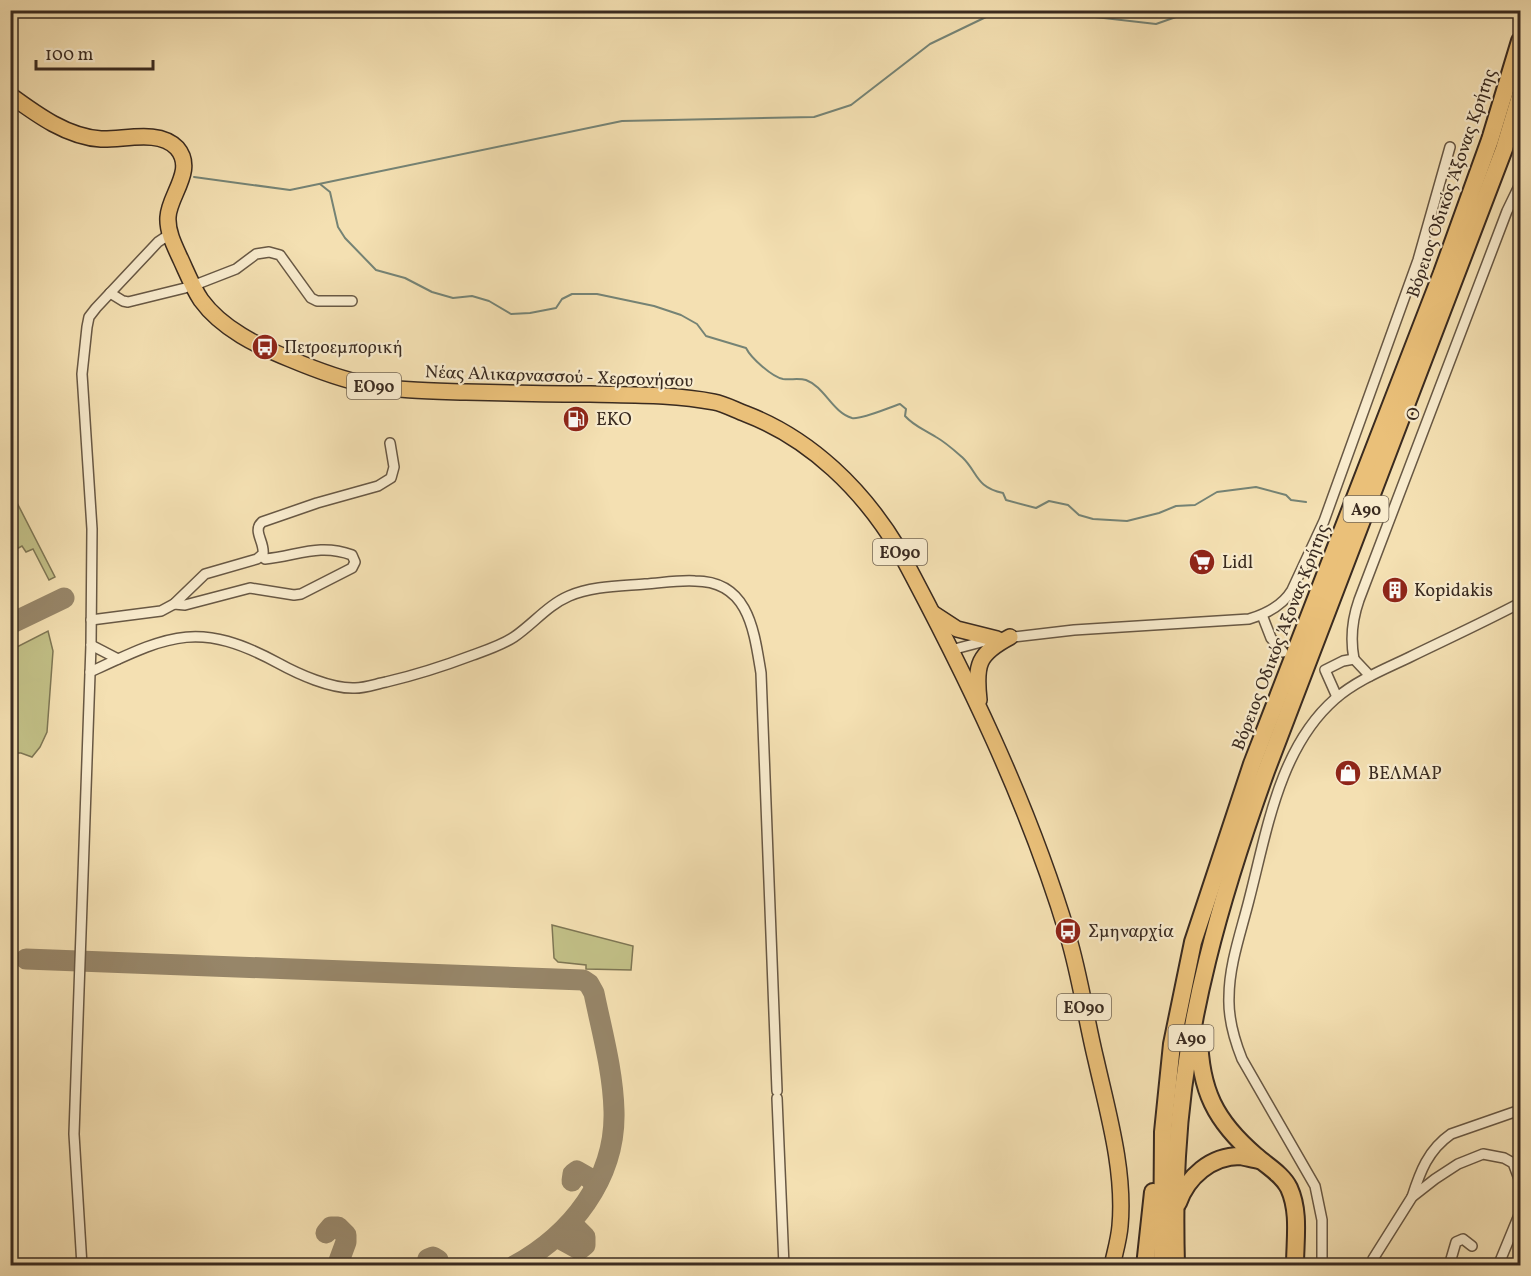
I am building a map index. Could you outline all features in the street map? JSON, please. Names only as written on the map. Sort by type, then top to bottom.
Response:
[{"type":"highway","name":"Βόρειος Οδικός Άξονας Κρήτης","points":[[1162,1266],[1163,1132],[1172,1044],[1193,942],[1252,764],[1442,273],[1490,140],[1521,41]]},
{"type":"highway","name":"Βόρειος Οδικός Άξονας Κρήτης","points":[[1176,1266],[1175,1211],[1180,1113],[1200,988],[1216,922],[1232,870],[1313,645],[1504,149],[1521,96]]},
{"type":"highway","points":[[1232,870],[1204,1000],[1199,1034],[1199,1061],[1207,1090],[1219,1117],[1235,1139],[1275,1171],[1288,1186],[1294,1202],[1296,1220],[1295,1266]]},
{"type":"highway","points":[[1145,1266],[1163,1132]]},
{"type":"highway","points":[[1175,1211],[1186,1185],[1195,1174],[1210,1164],[1225,1158],[1240,1156],[1260,1160]]},
{"type":"main road","points":[[10,14],[13,10]]},
{"type":"main road","name":"Νέας Αλικαρνασσού - Χερσονήσου","points":[[10,95],[56,125],[79,135],[102,139],[153,138],[173,145],[181,154],[184,168],[169,212],[170,234],[196,291],[220,320],[272,351],[335,376],[376,386],[417,390],[681,397],[716,402],[760,419],[787,434],[817,455],[862,497],[888,532],[951,650],[1033,836],[1069,939],[1116,1162],[1121,1213],[1112,1266]]},
{"type":"main road","points":[[931,611],[957,629],[1004,638]]},
{"type":"main road","points":[[980,712],[977,676],[981,660],[1004,638]]},
{"type":"street","points":[[951,650],[973,643],[1074,630],[1249,619],[1278,606],[1289,596],[1324,521],[1418,260],[1450,147]]},
{"type":"street","name":"Ο","points":[[1354,659],[1352,635],[1354,614],[1507,211],[1521,184]]},
{"type":"street","points":[[82,1266],[74,1134],[91,645],[92,529],[82,374],[84,344],[89,317],[158,242],[170,234]]},
{"type":"street","points":[[200,283],[236,269],[256,254],[270,252],[280,255],[312,298],[317,301],[352,301]]},
{"type":"street","points":[[110,293],[128,302],[184,288]]},
{"type":"street","points":[[91,620],[161,611],[174,604],[205,574],[261,556],[264,548],[257,530],[258,525],[262,522],[317,503],[378,486],[391,478],[394,467],[390,443]]},
{"type":"street","points":[[174,604],[185,605],[250,588],[294,595],[301,594],[352,568],[355,562],[352,555],[337,550],[306,550],[265,559],[261,556]]},
{"type":"street","points":[[90,672],[170,639],[184,636],[209,636],[244,646],[296,673],[323,682],[354,688],[426,672],[497,646],[515,636],[573,594],[630,585],[696,580],[723,586],[733,593],[749,617],[755,636],[761,673],[784,1266]]},
{"type":"street","points":[[1322,1266],[1322,1221],[1315,1186],[1242,1059],[1231,1024],[1228,998],[1235,956],[1275,802],[1303,736],[1322,711],[1337,697],[1370,676],[1521,603]]},
{"type":"street","points":[[1262,615],[1270,638],[1283,652]]},
{"type":"street","points":[[91,645],[118,659]]},
{"type":"street","points":[[1337,697],[1321,668],[1354,659],[1370,676]]},
{"type":"street","points":[[1372,1266],[1373,1259],[1412,1197],[1420,1171],[1441,1141],[1450,1134],[1521,1110]]},
{"type":"street","points":[[1412,1197],[1458,1164],[1483,1154],[1504,1158],[1514,1164],[1519,1179],[1519,1215],[1498,1266]]},
{"type":"street","points":[[1449,1266],[1456,1242],[1463,1239],[1472,1246]]},
{"type":"shaded area","points":[[11,491],[55,577],[49,580],[33,549],[26,552],[22,546],[11,552]]},
{"type":"shaded area","points":[[48,631],[53,651],[47,732],[32,757],[21,753],[11,753],[11,650]]},
{"type":"shaded area","points":[[552,925],[633,946],[631,970],[586,969],[586,965],[558,962],[554,958]]},
{"type":"waterway","points":[[194,177],[290,190],[622,121],[814,117],[851,105],[930,44],[986,17],[1069,14],[1156,24],[1193,11],[1225,15],[1233,10]]},
{"type":"waterway","points":[[320,184],[330,192],[338,227],[345,238],[376,270],[405,278],[432,292],[453,298],[472,296],[489,301],[511,314],[556,308],[562,299],[572,294],[597,294],[654,306],[681,315],[697,324],[706,336],[746,348],[752,357],[778,378],[803,379],[813,383],[839,411],[852,418],[869,415],[900,404],[906,409],[905,416],[909,420],[953,449],[982,483],[1003,493],[1006,500],[1036,508],[1049,501],[1068,505],[1079,515],[1093,519],[1127,521],[1176,506],[1195,505],[1217,492],[1256,487],[1286,495],[1291,500],[1306,502]]},
{"type":"taxiway","points":[[10,624],[64,598]]},
{"type":"taxiway","points":[[26,959],[583,980],[589,984],[594,993],[607,1052],[612,1081],[613,1136],[607,1160],[586,1202],[554,1238],[514,1266]]},
{"type":"taxiway","points":[[572,1181],[573,1174],[577,1171],[591,1179],[595,1187]]},
{"type":"taxiway","points":[[557,1237],[580,1249],[585,1245],[585,1237],[574,1226],[573,1221]]},
{"type":"taxiway","points":[[326,1233],[331,1227],[338,1227],[346,1235],[346,1242],[339,1261]]},
{"type":"taxiway","points":[[426,1266],[428,1259],[433,1257],[438,1260],[439,1266]]},
{"type":"place","name":"Πετροεμπορική","points":[[265,347]]},
{"type":"place","name":"EKO","points":[[576,419]]},
{"type":"place","name":"Lidl","points":[[1202,562]]},
{"type":"place","name":"Kopidakis","points":[[1395,590]]},
{"type":"place","name":"ΒΕΛΜΑΡ","points":[[1348,773]]},
{"type":"place","name":"Σμηναρχία","points":[[1068,931]]}]
